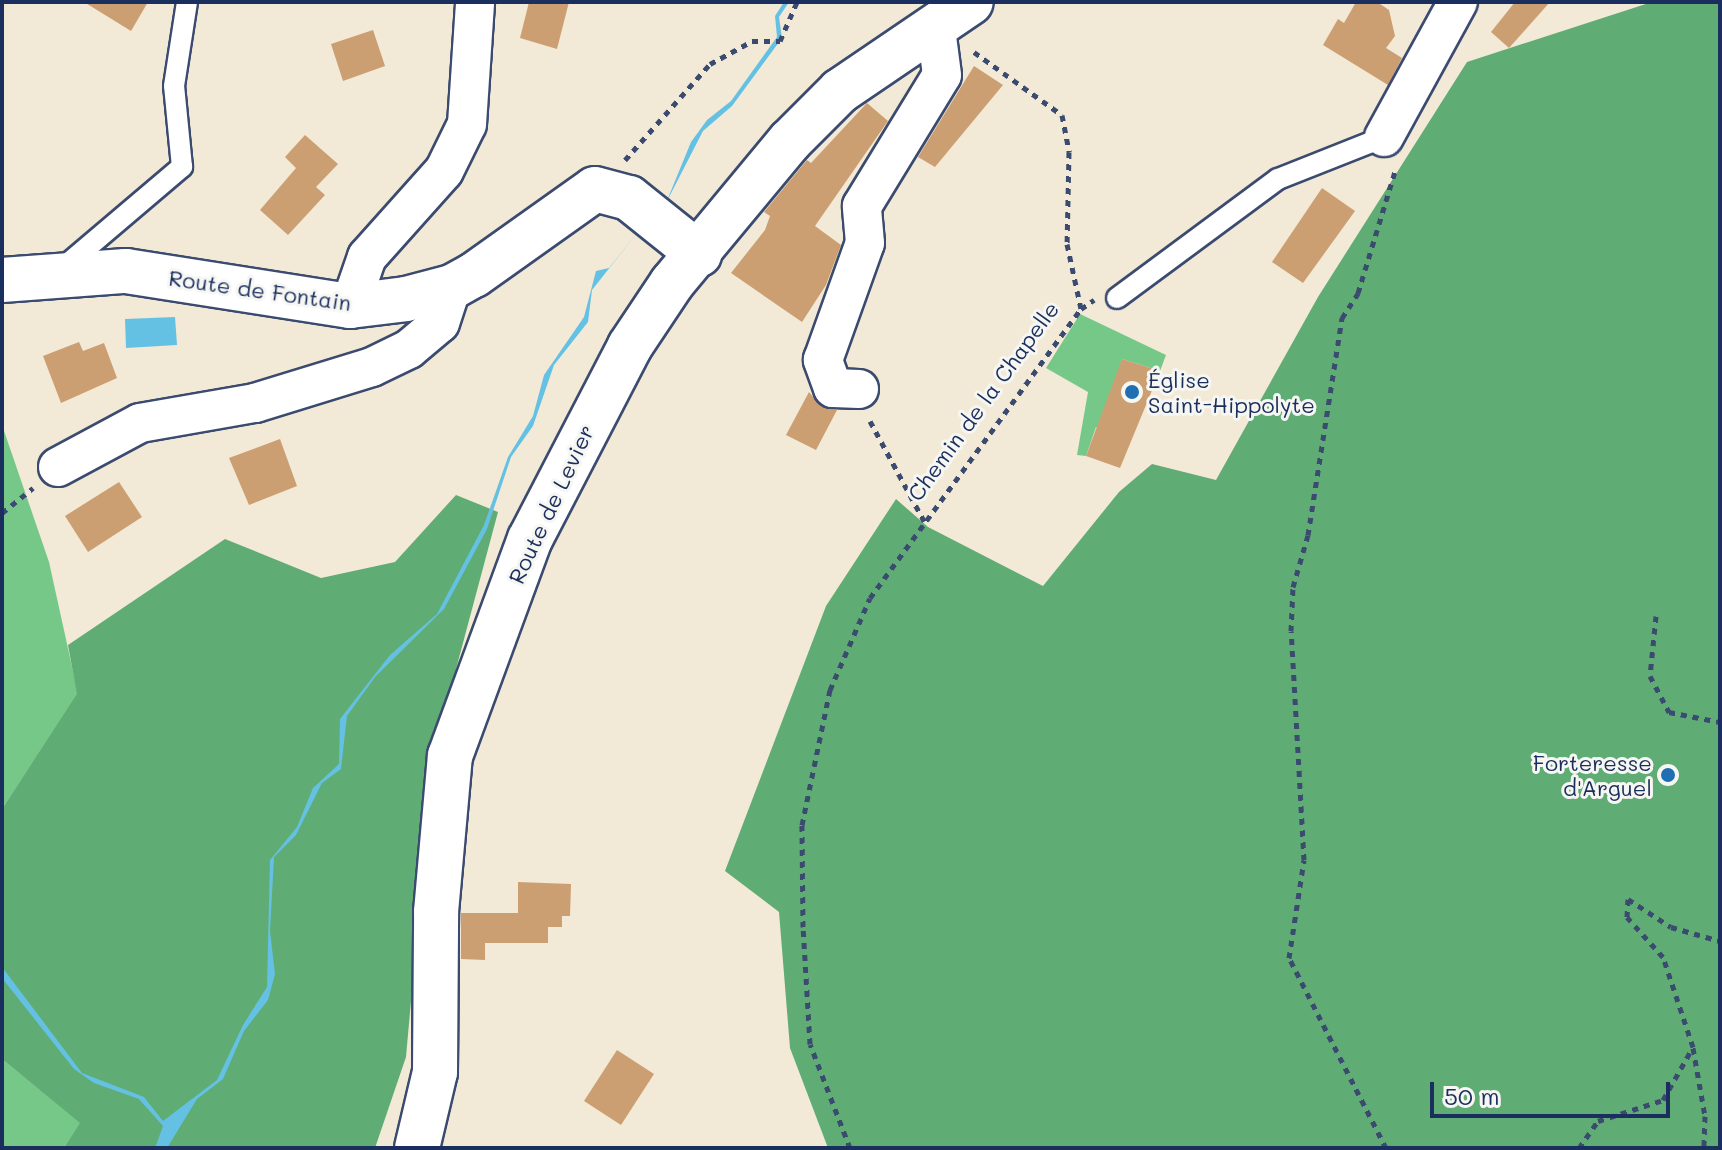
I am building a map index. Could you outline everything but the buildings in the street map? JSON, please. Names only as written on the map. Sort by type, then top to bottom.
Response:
[{"type":"street","points":[[350,306],[367,257],[444,171],[467,124],[475,2]]},
{"type":"street","name":"Route de Levier","points":[[417,1148],[435,1072],[436,912],[450,756],[537,526],[630,346],[790,141],[840,91],[936,29],[971,2]]},
{"type":"street","points":[[1384,137],[1458,2]]},
{"type":"street","points":[[859,389],[833,388],[823,360],[842,294],[863,251],[862,206],[942,75],[936,29]]},
{"type":"street","name":"Route de Fontain","points":[[2,280],[126,271],[350,306],[452,287],[612,194]]},
{"type":"street","points":[[612,194],[699,254]]},
{"type":"street","points":[[58,467],[140,423],[255,403],[372,367],[409,349],[440,323],[452,287]]},
{"type":"lane","points":[[54,274],[182,167],[174,86],[187,2]]},
{"type":"lane","points":[[1117,298],[1278,179],[1384,137]]},
{"type":"path","points":[[612,194],[710,64],[752,41],[780,41],[797,2]]},
{"type":"path","name":"Chemin de la Chapelle","points":[[850,1148],[810,1044],[802,825],[830,690],[870,598],[1081,309],[1067,244],[1069,152],[1062,115],[936,29]]},
{"type":"path","points":[[1384,137],[1396,166],[1358,293],[1342,318],[1314,506],[1293,587],[1293,709],[1304,860],[1289,958],[1386,1148]]},
{"type":"path","points":[[859,389],[877,441],[924,521]]},
{"type":"path","points":[[1656,616],[1650,676],[1669,712],[1720,722]]},
{"type":"path","points":[[1704,1148],[1705,1116],[1693,1047],[1663,957],[1627,917],[1628,899],[1671,927],[1720,941]]},
{"type":"path","points":[[1579,1148],[1598,1121],[1663,1100],[1693,1047]]},
{"type":"green space","points":[[1652,2],[1720,2],[1720,1148],[828,1148],[790,1048],[779,912],[725,871],[826,606],[896,499],[928,527],[1043,586],[1119,492],[1152,464],[1216,480],[1318,297],[1467,62]]},
{"type":"green space","points":[[1080,314],[1166,355],[1160,371],[1122,359],[1104,429],[1096,427],[1086,456],[1077,455],[1088,392],[1046,368]]},
{"type":"green space","points":[[2,425],[49,562],[78,694],[2,809]]},
{"type":"green space","points":[[456,495],[498,512],[433,755],[406,1057],[375,1148],[64,1148],[80,1123],[2,1059],[2,809],[77,694],[68,645],[225,539],[321,578],[395,562]]},
{"type":"green space","points":[[2,1059],[81,1123],[64,1148],[2,1148]]},
{"type":"water","points":[[784,2],[789,2],[779,17],[782,38],[732,106],[703,131],[666,203],[691,142],[707,120],[731,101],[777,37],[775,16]]},
{"type":"water","points":[[641,228],[592,290],[588,322],[554,365],[533,426],[511,457],[487,529],[444,609],[375,677],[347,716],[341,769],[322,783],[296,835],[274,857],[270,931],[275,974],[268,1000],[244,1031],[223,1079],[197,1099],[167,1148],[155,1148],[163,1126],[139,1099],[94,1083],[74,1069],[2,978],[2,967],[82,1073],[144,1097],[163,1121],[217,1080],[243,1025],[267,987],[270,860],[297,827],[313,788],[339,764],[340,719],[390,655],[437,614],[484,525],[508,457],[533,416],[544,375],[584,317],[596,271],[609,268]]},
{"type":"water","points":[[175,317],[177,345],[126,348],[125,319]]},
{"type":"place","name":"Église Saint-Hippolyte","points":[[1132,392]]},
{"type":"place","name":"Forteresse d'Arguel","points":[[1668,775]]}]
